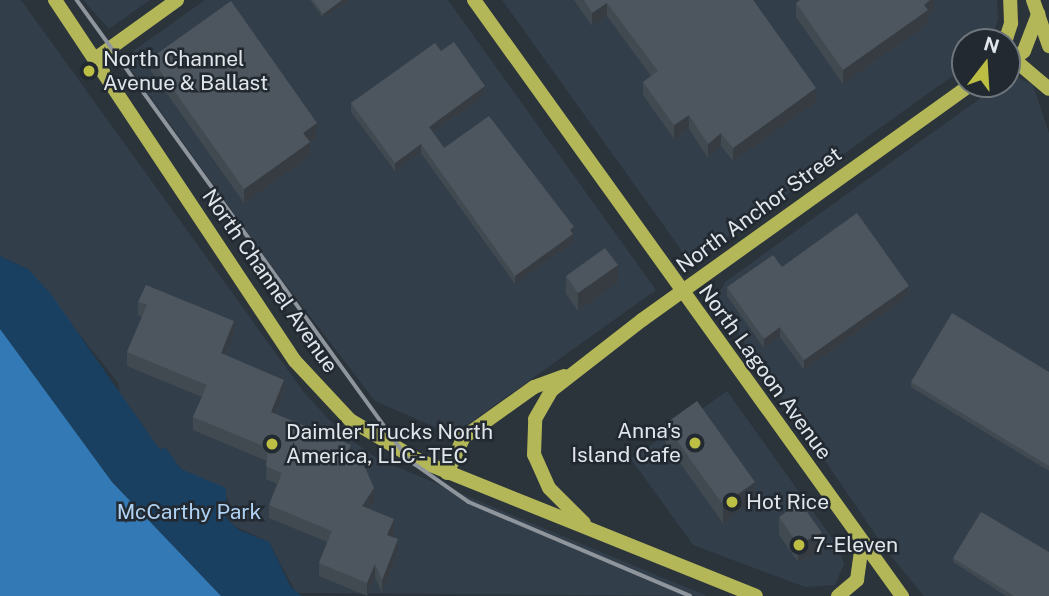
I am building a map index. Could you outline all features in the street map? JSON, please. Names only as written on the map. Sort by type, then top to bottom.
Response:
[{"type":"street","name":"North Channel Avenue","points":[[55,0],[316,386],[378,440],[542,513],[585,524],[756,596]]},
{"type":"street","points":[[95,59],[177,0]]},
{"type":"street","name":"North Lagoon Avenue","points":[[474,0],[862,545],[902,596]]},
{"type":"street","points":[[1010,0],[1010,28]]},
{"type":"street","points":[[1036,7],[1049,46]]},
{"type":"street","points":[[1021,54],[1036,7]]},
{"type":"street","points":[[1021,69],[1049,89]]},
{"type":"street","name":"North Anchor Street","points":[[585,524],[542,477],[533,444],[540,408],[572,373],[681,291],[952,98]]},
{"type":"street","name":"North Anchor Street","points":[[447,472],[464,438],[534,387],[572,373]]},
{"type":"street","points":[[838,596],[857,580],[862,545]]},
{"type":"shaded area","points":[[0,0],[21,0],[303,391],[340,432],[378,459],[707,596],[296,593],[269,542],[234,526],[225,514],[229,500],[181,469],[165,447],[160,451],[121,400],[118,383],[28,269],[0,256]]},
{"type":"shaded area","points":[[83,0],[150,0],[109,29]]},
{"type":"shaded area","points":[[205,0],[448,0],[656,290],[453,435],[375,401],[273,268],[127,64],[133,51]]},
{"type":"shaded area","points":[[502,0],[997,0],[998,19],[995,28],[951,28],[951,77],[700,257],[684,254]]},
{"type":"shaded area","points":[[1021,79],[1033,85],[1049,133],[1049,596],[924,596],[886,550],[720,307],[719,293],[725,282],[981,98],[1021,98]]},
{"type":"shaded area","points":[[0,329],[112,482],[221,596],[0,596]]},
{"type":"shaded area","points":[[727,391],[837,545],[844,564],[835,585],[805,587],[693,545],[631,459]]},
{"type":"green space","name":"McCarthy Park","points":[[0,256],[28,269],[51,294],[160,450],[165,447],[181,469],[226,488],[226,518],[239,530],[269,542],[291,587],[302,596],[221,596],[112,482],[0,329]]},
{"type":"building","points":[[313,0],[342,0],[323,14]]},
{"type":"building","points":[[584,0],[753,0],[816,88],[733,148],[721,133],[708,144],[689,115],[674,125],[643,82],[658,71],[607,3],[592,13]]},
{"type":"building","points":[[800,0],[930,0],[924,5],[928,10],[843,70],[796,3]]},
{"type":"building","points":[[231,1],[317,123],[303,133],[310,142],[244,189],[151,58]]},
{"type":"building","points":[[454,42],[485,86],[429,127],[444,148],[489,116],[574,227],[570,230],[573,234],[515,276],[421,144],[395,163],[351,103],[435,43],[441,51]]},
{"type":"building","points":[[857,213],[909,286],[804,360],[780,327],[764,339],[727,287],[773,255],[782,267]]},
{"type":"building","points":[[605,248],[618,265],[578,293],[566,276]]},
{"type":"building","name":"Daimler Trucks North America, LLC - TEC","points":[[146,285],[234,321],[221,353],[284,380],[271,412],[351,445],[344,461],[364,465],[374,488],[362,506],[394,519],[387,535],[398,539],[382,580],[375,564],[367,583],[319,563],[332,531],[269,505],[282,473],[266,466],[268,448],[193,417],[207,385],[127,352],[147,305],[138,302]]},
{"type":"building","points":[[952,313],[1049,372],[1049,466],[911,382]]},
{"type":"building","points":[[697,401],[755,482],[723,505],[665,424]]},
{"type":"building","points":[[800,502],[822,533],[798,544],[779,517]]},
{"type":"building","points":[[981,512],[1049,552],[1049,596],[1014,596],[953,558]]},
{"type":"railway","points":[[77,0],[409,460],[469,502],[690,596]]},
{"type":"place","name":"North Channel Avenue & Ballast","points":[[89,71]]},
{"type":"place","name":"Anna's Island Cafe","points":[[695,443]]},
{"type":"place","name":"Daimler Trucks North America, LLC - TEC","points":[[272,444]]},
{"type":"place","name":"Hot Rice","points":[[732,502]]},
{"type":"place","name":"7-Eleven","points":[[799,545]]}]
